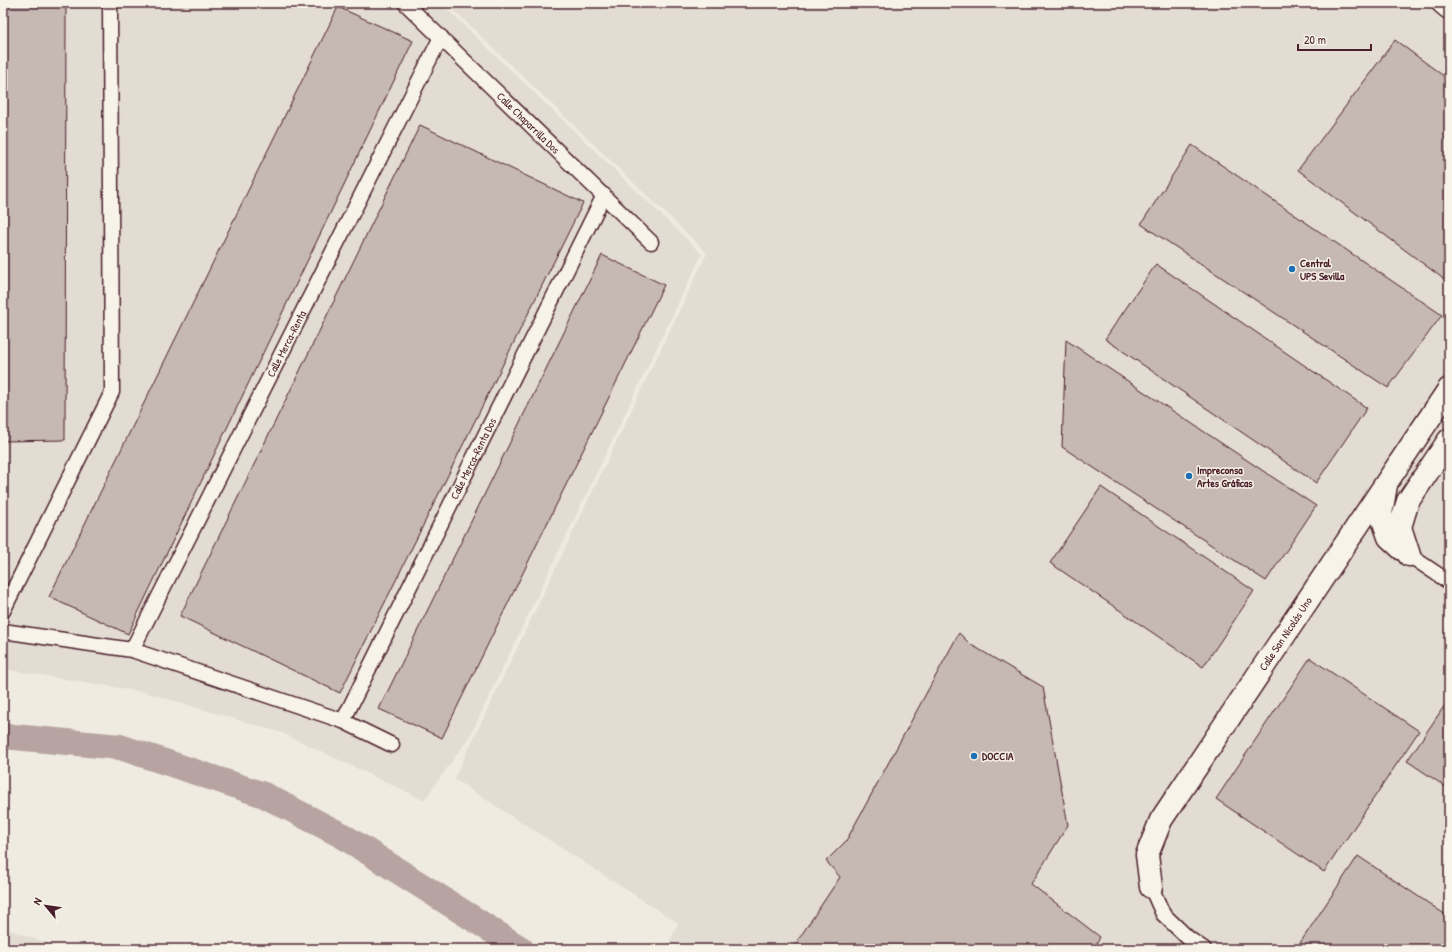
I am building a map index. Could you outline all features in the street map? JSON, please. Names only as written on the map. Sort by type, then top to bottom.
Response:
[{"type":"street","points":[[1443,3],[1449,8]]},
{"type":"street","name":"Calle San Nicolás Uno","points":[[1151,887],[1147,855],[1161,820],[1449,389]]},
{"type":"street","points":[[1409,555],[1400,527],[1408,501],[1449,440]]},
{"type":"street","points":[[1387,480],[1381,514],[1388,537],[1409,555]]},
{"type":"lane","points":[[3,611],[112,392],[110,3]]},
{"type":"lane","name":"Calle Chaparrilla Dos","points":[[405,3],[651,242]]},
{"type":"lane","name":"Calle Merca-Renta","points":[[132,650],[441,37]]},
{"type":"lane","name":"Calle Merca-Renta Dos","points":[[343,721],[604,195]]},
{"type":"lane","points":[[1409,555],[1449,582]]},
{"type":"lane","points":[[3,631],[132,650],[343,721],[392,745]]},
{"type":"lane","points":[[1151,887],[1163,914],[1188,938],[1204,949]]},
{"type":"shaded area","points":[[3,3],[441,3],[702,254],[470,736],[424,800],[282,733],[144,692],[3,669]]},
{"type":"shaded area","points":[[446,3],[1449,3],[1449,949],[666,949],[678,923],[454,779],[707,253]]},
{"type":"shaded area","points":[[3,928],[65,949],[3,949]]},
{"type":"building","points":[[3,3],[66,3],[65,440],[3,441]]},
{"type":"building","points":[[338,7],[413,41],[128,634],[49,597]]},
{"type":"building","points":[[1395,40],[1449,80],[1449,283],[1298,170]]},
{"type":"building","points":[[420,125],[583,203],[340,693],[180,616]]},
{"type":"building","name":"Central UPS Sevilla","points":[[1192,145],[1442,315],[1388,388],[1141,224]]},
{"type":"building","points":[[602,255],[664,285],[442,738],[379,709]]},
{"type":"building","points":[[1156,264],[1367,408],[1316,483],[1105,339]]},
{"type":"building","name":"Impreconsa Artes Gráficas","points":[[1066,340],[1316,506],[1266,581],[1062,447]]},
{"type":"building","points":[[1101,487],[1254,591],[1203,667],[1050,563]]},
{"type":"building","name":"DOCCIA","points":[[959,633],[970,644],[1043,687],[1068,825],[1031,884],[1100,937],[1094,949],[792,949],[840,877],[826,861],[846,841]]},
{"type":"building","points":[[1310,658],[1419,731],[1324,872],[1216,799]]},
{"type":"building","points":[[1449,699],[1449,789],[1407,761]]},
{"type":"building","points":[[1358,856],[1449,917],[1449,949],[1296,949]]},
{"type":"waterway","points":[[3,736],[120,747],[264,795],[343,836],[521,949]]},
{"type":"place","name":"Central UPS Sevilla","points":[[1292,269]]},
{"type":"place","name":"Impreconsa Artes Gráficas","points":[[1189,476]]},
{"type":"place","name":"DOCCIA","points":[[974,756]]}]
